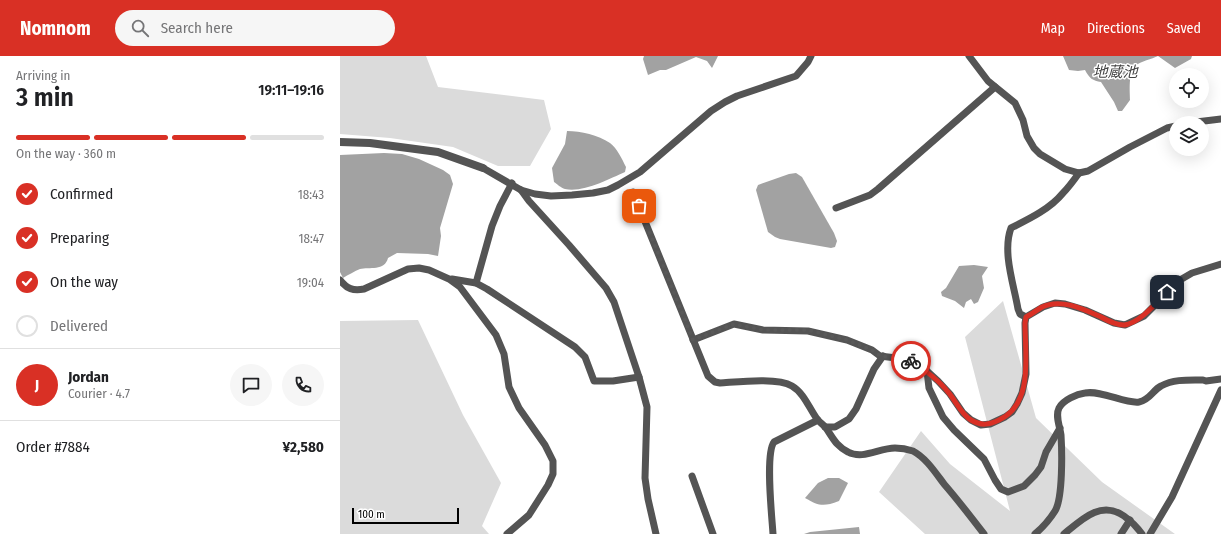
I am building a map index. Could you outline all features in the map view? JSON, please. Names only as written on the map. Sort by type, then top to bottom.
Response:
[{"type":"street","points":[[521,190],[551,196],[593,193],[608,190],[640,172],[711,111],[725,102],[744,94],[796,76],[811,56]]},
{"type":"street","points":[[969,56],[988,81],[1015,103],[1023,120],[1027,136],[1034,148],[1040,154],[1065,169],[1079,173],[1088,172],[1130,146],[1169,128]]},
{"type":"street","points":[[836,208],[870,195],[878,189],[995,87]]},
{"type":"street","points":[[1209,120],[1221,119]]},
{"type":"street","points":[[340,142],[370,143],[438,152],[484,168],[512,183],[521,190],[606,288],[614,302],[639,377],[647,407],[645,478],[656,534]]},
{"type":"street","points":[[1026,317],[1020,314],[1018,309],[1010,266],[1007,238],[1011,228],[1037,214],[1063,194],[1079,173]]},
{"type":"street","points":[[476,283],[492,226],[512,183]]},
{"type":"street","points":[[633,192],[708,376],[715,382],[782,382],[792,385],[806,400],[818,420],[825,426],[832,440],[839,447],[849,453],[858,456],[892,448],[903,448],[913,452],[928,463],[984,534]]},
{"type":"street","points":[[1026,317],[1043,307],[1055,303],[1065,304],[1085,310],[1114,323],[1125,325],[1144,316],[1180,280],[1192,273],[1221,264]]},
{"type":"street","points":[[340,280],[350,289],[357,290],[364,289],[408,268],[429,270],[449,279],[460,287],[496,335],[504,354],[509,387],[519,408],[545,445],[553,461],[553,474],[548,485],[529,515],[507,534]]},
{"type":"street","points":[[449,279],[476,283],[575,347],[585,357],[594,381],[613,382],[639,377]]},
{"type":"street","points":[[693,340],[734,324],[763,330],[808,330],[847,340],[872,350],[880,356],[904,358],[927,371],[950,394],[963,413],[971,420],[981,425],[990,424],[1006,417],[1012,412],[1022,392],[1026,374],[1026,317]]},
{"type":"street","points":[[825,426],[835,427],[849,419],[856,409],[874,369],[883,356]]},
{"type":"street","points":[[927,371],[929,388],[943,417],[954,430],[984,459],[995,480],[1002,489],[1008,492],[1024,486],[1035,475],[1060,428]]},
{"type":"street","points":[[1036,534],[1056,510],[1061,488],[1062,447],[1058,420],[1059,408],[1066,401],[1087,392],[1104,394],[1139,402],[1148,398],[1159,387],[1169,382],[1178,380],[1206,381],[1221,379]]},
{"type":"street","points":[[1150,534],[1172,497],[1219,398],[1221,390]]},
{"type":"street","points":[[773,534],[769,468],[771,446],[774,442],[818,420]]},
{"type":"street","points":[[692,476],[713,534]]},
{"type":"street","points":[[1064,534],[1095,512],[1108,509],[1117,511],[1130,520],[1142,534]]},
{"type":"street","points":[[1121,534],[1130,520]]},
{"type":"shaded area","points":[[340,56],[426,56],[438,87],[544,100],[551,129],[530,166],[498,166],[453,147],[390,138],[340,134]]},
{"type":"shaded area","points":[[1003,301],[1036,418],[1102,482],[1175,534],[925,534],[879,492],[921,431],[950,464],[1010,511],[965,337]]},
{"type":"shaded area","points":[[418,320],[463,415],[501,483],[482,526],[489,534],[340,534],[340,321]]},
{"type":"water","points":[[644,56],[718,56],[712,68],[707,61],[696,57],[666,70],[660,70],[648,75],[643,59]]},
{"type":"water","name":"地蔵池","points":[[1063,56],[1158,56],[1135,66],[1130,78],[1130,100],[1122,111],[1118,111],[1101,82],[1092,79],[1085,70],[1069,70]]},
{"type":"water","points":[[1158,56],[1192,56],[1191,59],[1175,68]]},
{"type":"water","points":[[567,131],[589,134],[613,145],[626,167],[625,172],[604,182],[580,189],[565,189],[559,186],[554,182],[552,168],[565,144]]},
{"type":"water","points":[[384,153],[402,154],[419,159],[443,170],[450,175],[453,184],[440,228],[441,236],[438,256],[428,254],[397,253],[388,258],[384,265],[380,267],[360,269],[343,278],[340,272],[340,155]]},
{"type":"water","points":[[796,173],[802,177],[834,233],[837,241],[835,247],[831,248],[780,239],[768,232],[756,190],[758,185]]},
{"type":"water","points":[[974,265],[988,267],[982,276],[984,288],[978,302],[974,304],[971,299],[966,302],[964,308],[955,301],[942,296],[941,292],[946,288],[959,266]]},
{"type":"water","points":[[828,478],[839,478],[848,483],[839,501],[821,505],[805,498],[818,483]]},
{"type":"water","points":[[859,527],[860,534],[804,534],[810,532]]},
{"type":"way so far","points":[[639,206],[693,340],[734,324],[763,330],[808,330],[847,340],[872,350],[880,356],[904,358],[911,361]]},
{"type":"route","points":[[911,361],[927,371],[938,381],[950,394],[963,413],[971,420],[981,425],[990,424],[1006,417],[1012,412],[1022,392],[1026,374],[1026,317],[1043,307],[1055,303],[1065,304],[1085,310],[1114,323],[1125,325],[1144,316],[1167,292]]}]
